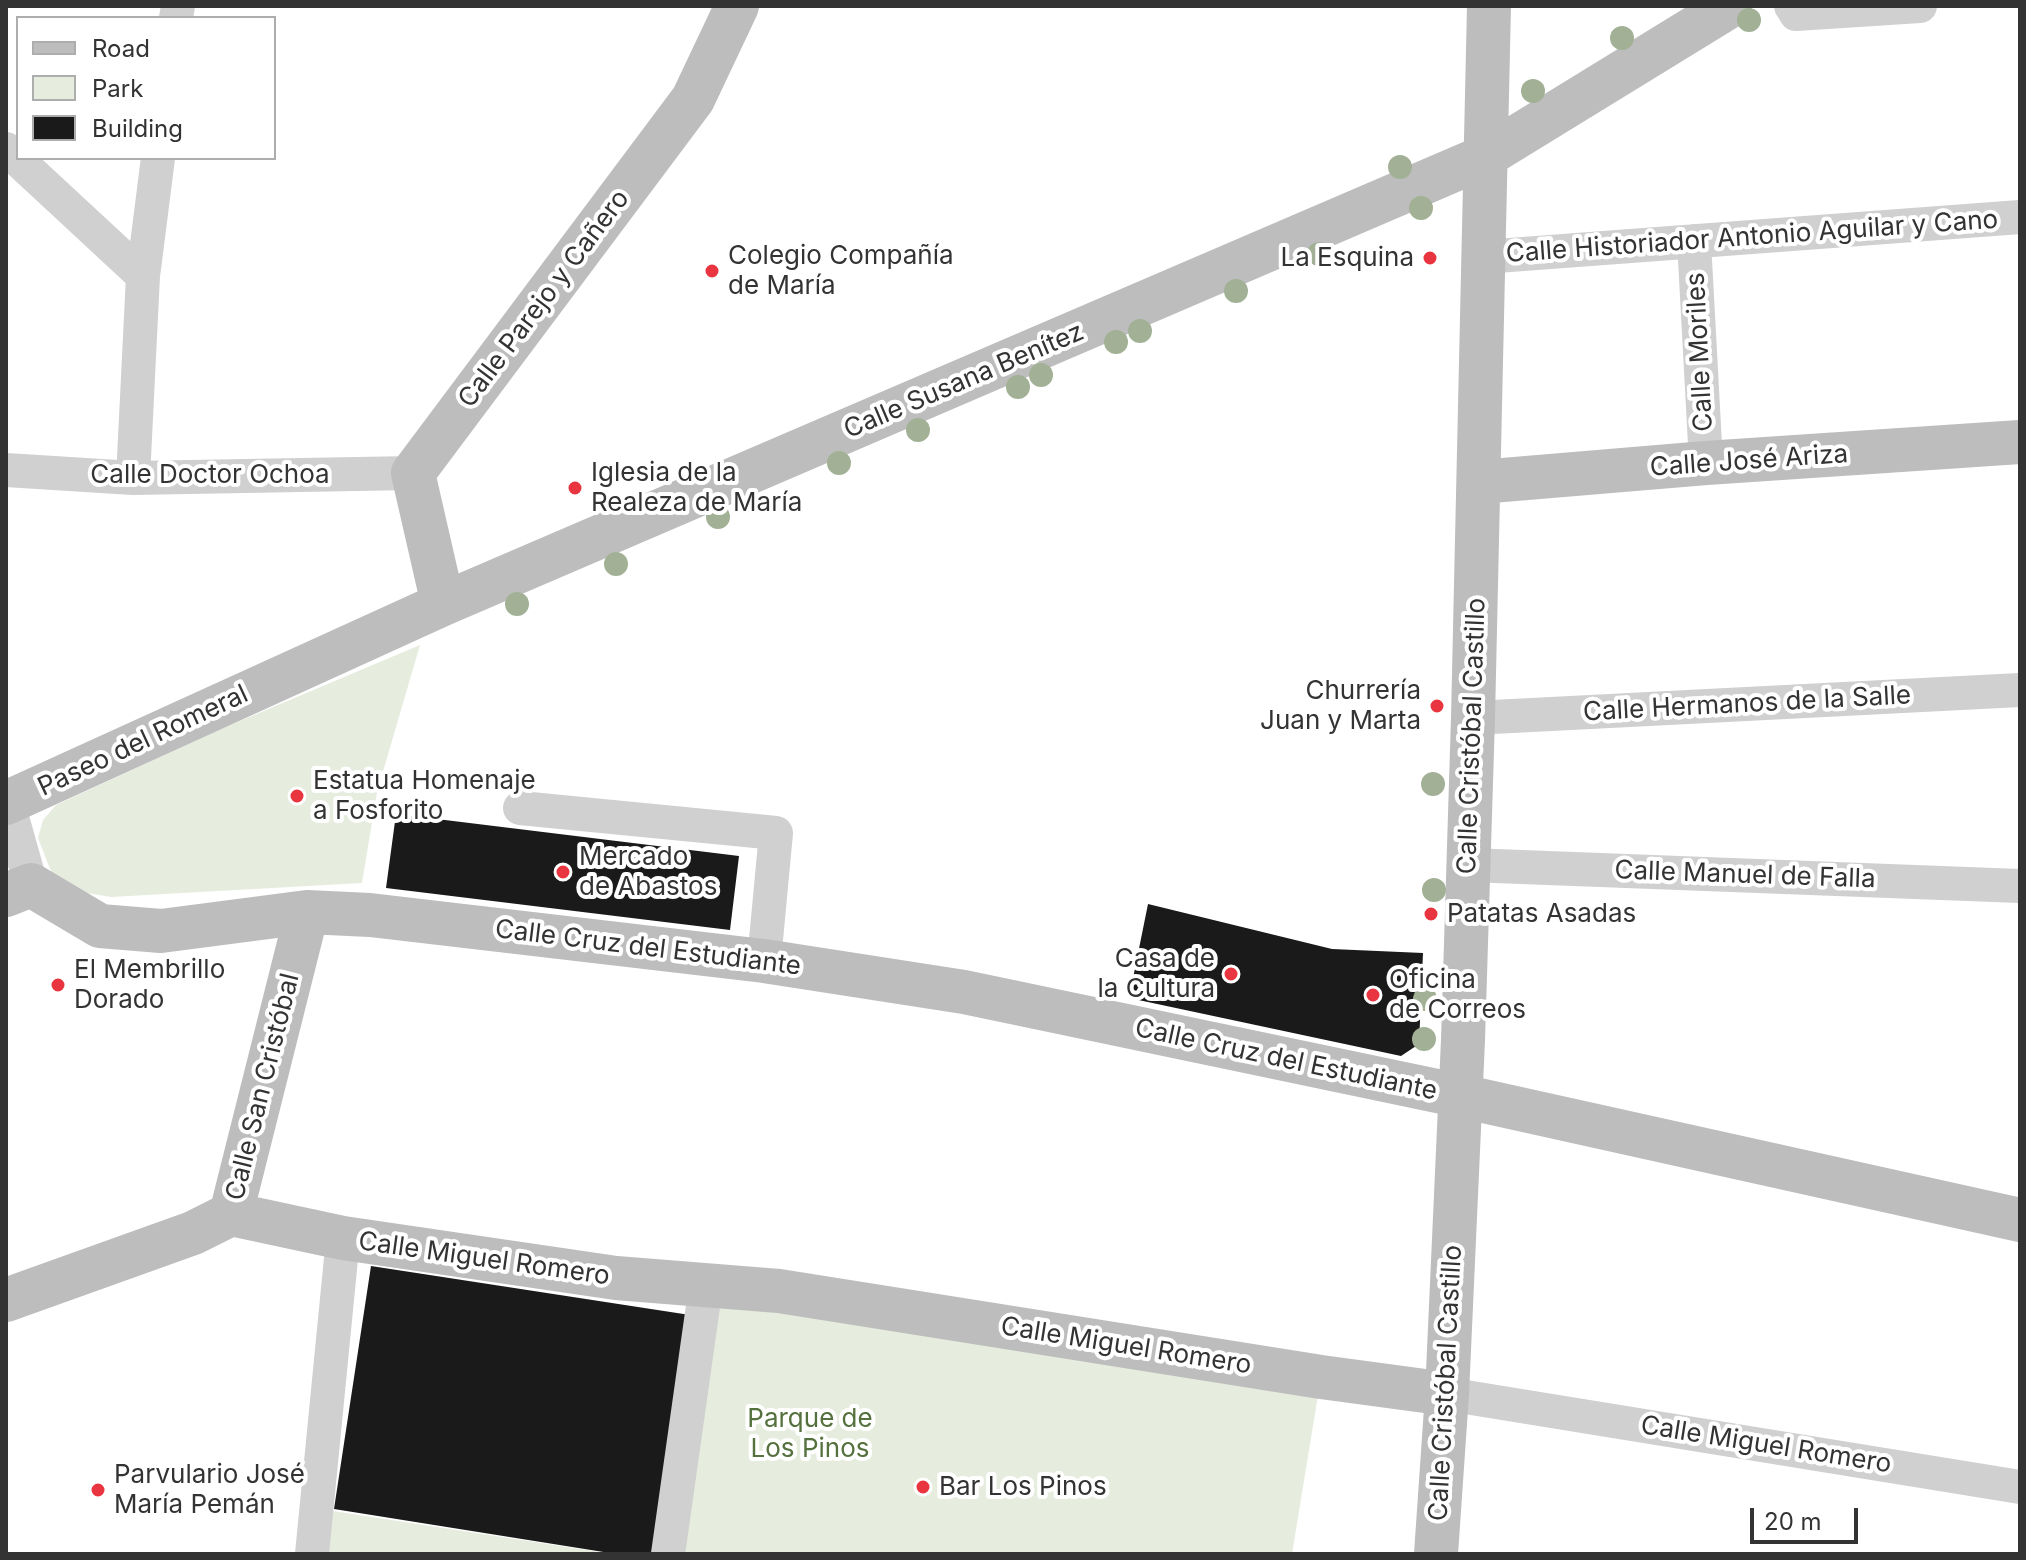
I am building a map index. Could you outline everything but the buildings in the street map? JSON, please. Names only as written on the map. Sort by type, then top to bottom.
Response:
[{"type":"street","name":"Calle Parejo y Cañero","points":[[413,473],[693,99],[737,6]]},
{"type":"street","name":"Calle Cristóbal Castillo","points":[[1436,1554],[1447,1394],[1469,865],[1489,6]]},
{"type":"street","name":"Calle Susana Benítez","points":[[443,604],[1484,157],[1730,6]]},
{"type":"street","points":[[1791,6],[1796,14],[1920,6]]},
{"type":"street","points":[[18,160],[143,276]]},
{"type":"street","points":[[133,478],[143,276],[158,160]]},
{"type":"street","name":"Calle Historiador Antonio Aguilar y Cano","points":[[1483,257],[2020,217]]},
{"type":"street","name":"Calle Moriles","points":[[1694,241],[1706,463]]},
{"type":"street","name":"Calle José Ariza","points":[[1479,482],[2020,442]]},
{"type":"street","name":"Calle Doctor Ochoa","points":[[6,470],[133,478],[413,473]]},
{"type":"street","points":[[413,473],[443,604]]},
{"type":"street","name":"Paseo del Romeral","points":[[307,912],[161,931],[100,926],[19,890],[7,803],[443,604]]},
{"type":"street","name":"Calle Hermanos de la Salle","points":[[1473,718],[2020,690]]},
{"type":"street","points":[[520,808],[776,833],[764,961]]},
{"type":"street","name":"Calle Manuel de Falla","points":[[1469,865],[2020,886]]},
{"type":"street","name":"Calle Cruz del Estudiante","points":[[307,912],[370,915],[764,961],[964,992],[1461,1096],[2020,1220]]},
{"type":"street","name":"Calle San Cristóbal","points":[[6,1300],[193,1233],[231,1214],[307,912]]},
{"type":"street","name":"Calle Miguel Romero","points":[[231,1214],[343,1238],[616,1278],[779,1291],[1447,1394],[2020,1487]]},
{"type":"street","points":[[312,1554],[343,1238]]},
{"type":"street","points":[[668,1554],[706,1285]]},
{"type":"green space","points":[[420,645],[377,792],[362,883],[111,897],[75,891],[52,874],[38,838],[43,820],[56,805],[221,729]]},
{"type":"green space","name":"Parque de Los Pinos","points":[[710,1301],[1321,1377],[1292,1554],[668,1554]]},
{"type":"green space","points":[[300,1506],[613,1554],[298,1554]]},
{"type":"place","name":"La Esquina","points":[[1430,258]]},
{"type":"place","name":"Colegio Compañía de María","points":[[712,271]]},
{"type":"place","name":"Iglesia de la Realeza de María","points":[[575,488]]},
{"type":"place","name":"Churrería Juan y Marta","points":[[1437,706]]},
{"type":"place","name":"Estatua Homenaje a Fosforito","points":[[297,796]]},
{"type":"place","name":"Mercado de Abastos","points":[[563,872]]},
{"type":"place","name":"Patatas Asadas","points":[[1431,914]]},
{"type":"place","name":"Casa de la Cultura","points":[[1231,974]]},
{"type":"place","name":"El Membrillo Dorado","points":[[58,985]]},
{"type":"place","name":"Oficina de Correos","points":[[1373,995]]},
{"type":"place","name":"Bar Los Pinos","points":[[923,1487]]},
{"type":"place","name":"Parvulario José María Pemán","points":[[98,1490]]}]
